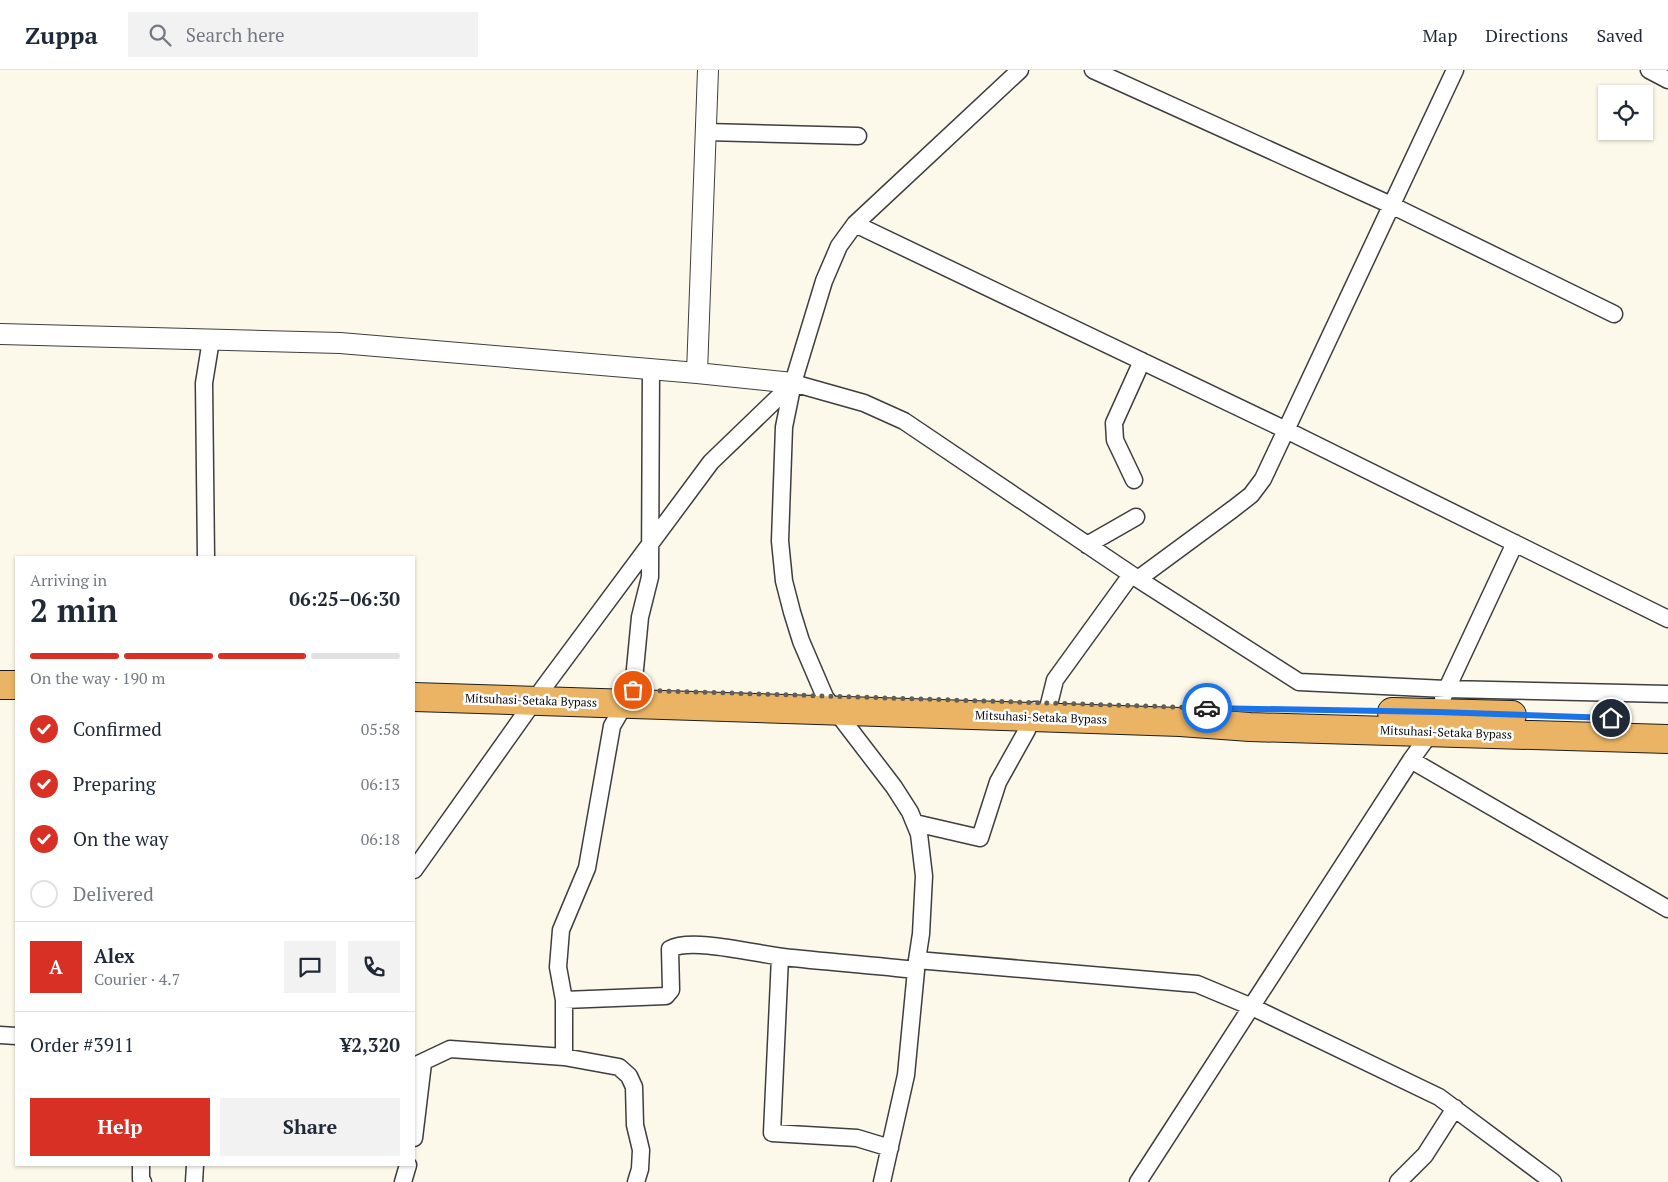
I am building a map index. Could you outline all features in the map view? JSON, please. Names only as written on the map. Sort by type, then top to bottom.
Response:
[{"type":"highway","points":[[0,670],[15,670]]},
{"type":"highway","name":"Mitsuhasi-Setaka Bypass","points":[[415,682],[540,693],[830,704],[1040,708],[1250,727],[1439,711],[1668,720]]},
{"type":"highway","points":[[0,685],[15,685]]},
{"type":"highway","name":"Mitsuhasi-Setaka Bypass","points":[[415,697],[540,693]]},
{"type":"highway","name":"Mitsuhasi-Setaka Bypass","points":[[1439,711],[1668,738]]},
{"type":"street","points":[[697,373],[708,70]]},
{"type":"street","points":[[882,1182],[906,1076],[916,965],[921,934],[924,876],[919,834],[910,812],[894,787],[830,704],[801,641],[784,581],[780,541],[784,427],[793,383],[824,281],[839,246],[855,224],[1020,70]]},
{"type":"street","points":[[1093,70],[1391,205],[1614,314]]},
{"type":"street","points":[[914,822],[980,838],[998,782],[1055,680],[1135,577],[1251,495],[1263,479],[1455,70]]},
{"type":"street","points":[[1649,70],[1668,80]]},
{"type":"street","points":[[706,132],[858,136]]},
{"type":"street","points":[[855,224],[1286,430],[1668,620]]},
{"type":"street","points":[[0,334],[340,343],[697,373],[793,383],[864,403],[904,421],[1135,577],[1299,682],[1439,711],[1668,694]]},
{"type":"street","points":[[206,556],[204,383],[211,340]]},
{"type":"street","points":[[1134,480],[1114,440],[1114,423],[1142,361]]},
{"type":"street","points":[[564,1057],[564,1000],[558,966],[561,930],[587,868],[612,726],[630,696],[640,617],[650,577],[651,369]]},
{"type":"street","points":[[415,869],[540,693],[711,462],[793,383]]},
{"type":"street","points":[[1087,544],[1136,517]]},
{"type":"street","points":[[1138,1182],[1411,760],[1439,711],[1515,543]]},
{"type":"street","points":[[1411,760],[1667,906]]},
{"type":"street","points":[[564,1000],[666,996],[671,990],[670,949],[678,944],[724,947],[780,957],[1197,984],[1252,1006],[1439,1097],[1553,1182]]},
{"type":"street","points":[[780,957],[772,1133],[857,1138],[890,1148]]},
{"type":"street","points":[[0,1035],[15,1036]]},
{"type":"street","points":[[415,1120],[418,1064],[450,1049],[564,1057],[619,1067],[629,1076],[634,1087],[634,1125],[641,1150],[640,1169],[636,1182]]},
{"type":"street","points":[[1398,1182],[1425,1155],[1455,1108]]},
{"type":"street","points":[[141,1166],[141,1179],[143,1182]]},
{"type":"street","points":[[194,1166],[194,1182]]},
{"type":"street","points":[[403,1182],[408,1166]]},
{"type":"way so far","points":[[633,690],[1207,708]]},
{"type":"route","points":[[1207,708],[1438,712],[1611,718]]}]
